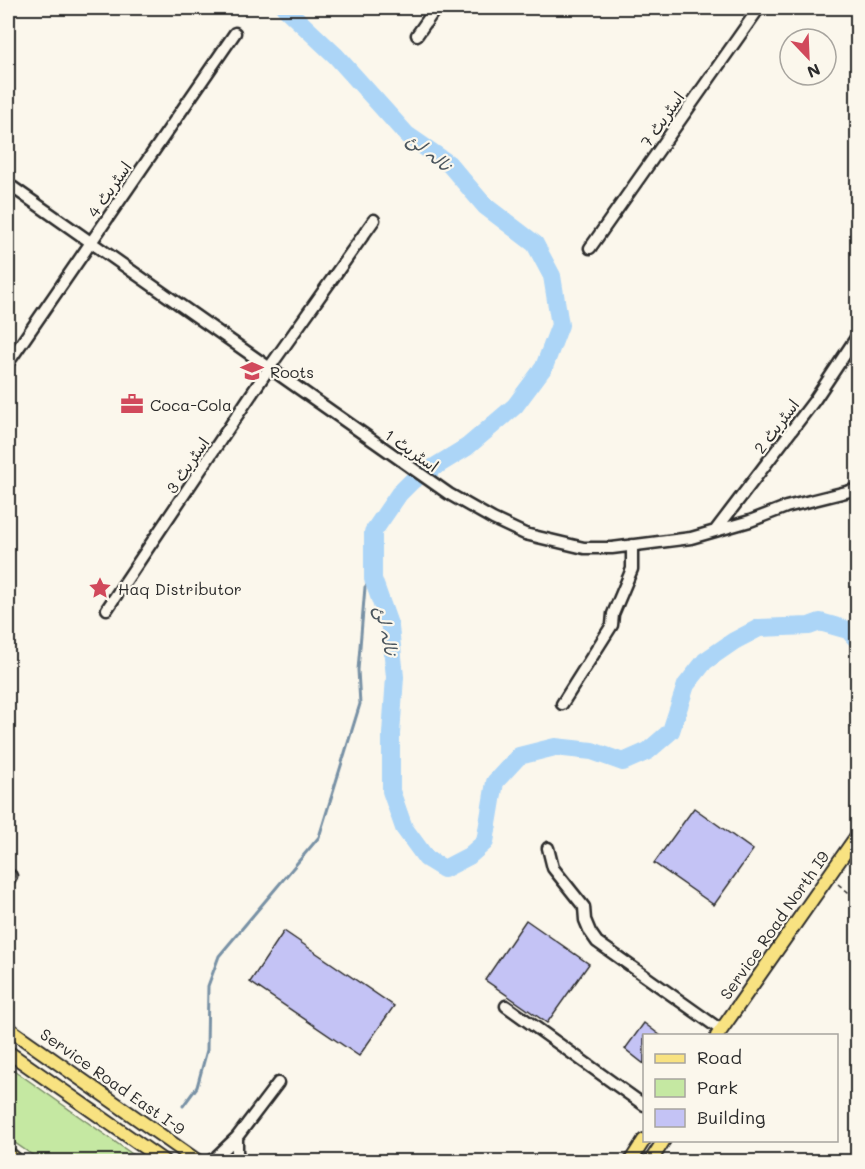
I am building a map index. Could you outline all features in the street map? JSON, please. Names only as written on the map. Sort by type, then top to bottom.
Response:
[{"type":"main road","name":"Service Road North I9","points":[[719,1033],[858,834]]},
{"type":"main road","name":"Service Road East I-9","points":[[8,1028],[199,1161]]},
{"type":"main road","points":[[8,1052],[165,1161]]},
{"type":"main road","points":[[630,1161],[644,1142]]},
{"type":"main road","points":[[650,1161],[663,1142]]},
{"type":"main road","points":[[8,1153],[19,1161]]},
{"type":"street","points":[[417,35],[436,8]]},
{"type":"street","name":"اسٹریٹ 7","points":[[590,248],[759,8]]},
{"type":"street","name":"اسٹریٹ 4","points":[[8,363],[235,33]]},
{"type":"street","name":"اسٹریٹ 1","points":[[8,184],[449,494],[493,519],[535,536],[584,548],[612,548],[691,538],[786,507],[858,489]]},
{"type":"street","name":"اسٹریٹ 3","points":[[107,609],[269,368],[374,220]]},
{"type":"street","name":"اسٹریٹ 2","points":[[715,532],[814,401],[858,335]]},
{"type":"street","points":[[562,704],[612,625],[613,614],[632,569],[632,545]]},
{"type":"street","points":[[548,848],[553,868],[584,907],[585,920],[597,942],[719,1033]]},
{"type":"street","points":[[506,1006],[643,1104]]},
{"type":"street","points":[[213,1159],[237,1137],[278,1083]]},
{"type":"street","points":[[237,1137],[237,1152],[240,1161]]},
{"type":"street","points":[[213,1159],[225,1157],[232,1161]]},
{"type":"path","points":[[828,876],[858,900]]},
{"type":"green space","points":[[8,1066],[142,1161],[41,1161],[8,1138]]},
{"type":"building","points":[[694,808],[753,850],[714,905],[654,863]]},
{"type":"building","points":[[526,920],[589,964],[547,1023],[485,980]]},
{"type":"building","points":[[284,931],[394,1006],[359,1056],[250,982]]},
{"type":"building","points":[[644,1023],[658,1034],[643,1034],[643,1063],[625,1049]]},
{"type":"waterway","name":"نالہ لئ","points":[[285,8],[336,56],[407,135],[449,164],[485,206],[535,244],[552,276],[560,325],[544,367],[515,406],[467,447],[413,480],[399,494],[373,532],[373,579],[390,627],[395,677],[391,734],[391,791],[404,828],[426,858],[444,869],[469,856],[485,842],[495,782],[519,756],[555,747],[592,751],[623,762],[648,751],[671,731],[686,685],[705,661],[734,641],[759,628],[809,626],[820,622],[848,630],[858,641]]},
{"type":"waterway","points":[[183,1106],[197,1087],[207,1050],[208,986],[219,956],[319,837],[360,704],[358,670],[365,587],[373,579]]},
{"type":"place","name":"Roots","points":[[252,371]]},
{"type":"place","name":"Coca-Cola","points":[[132,404]]},
{"type":"place","name":"Haq Distributor","points":[[100,588]]}]
